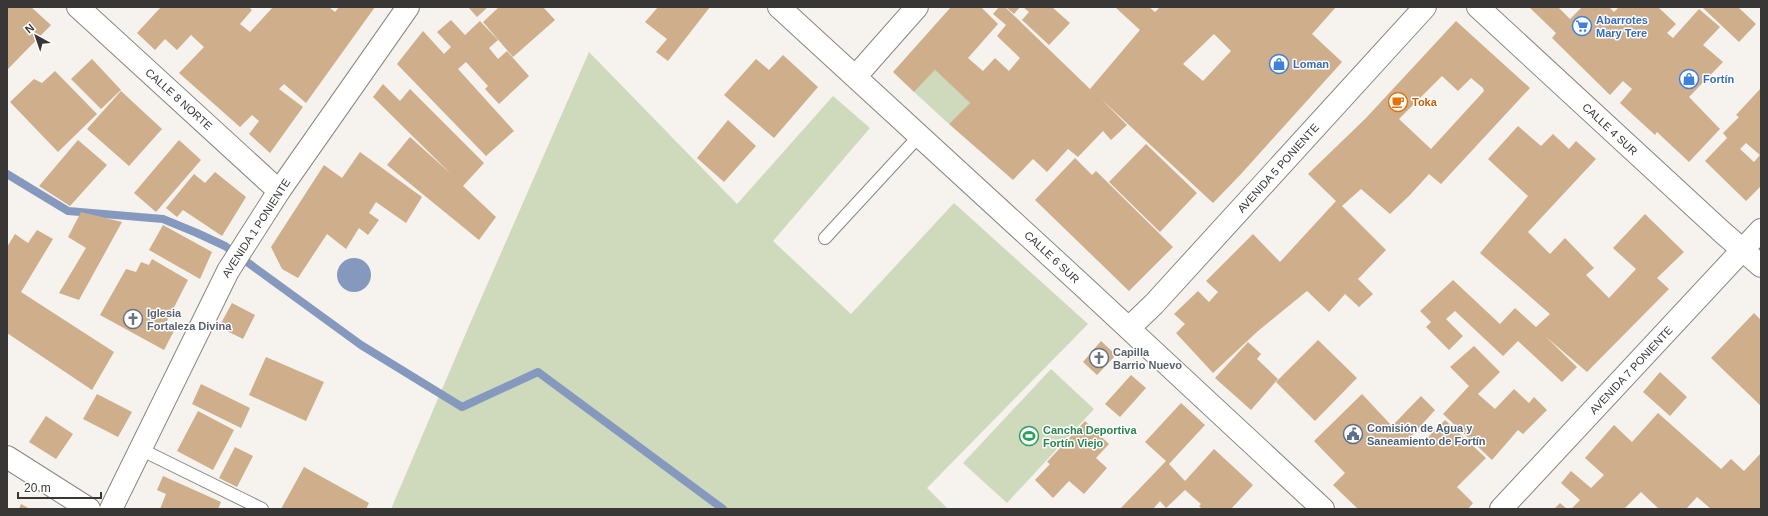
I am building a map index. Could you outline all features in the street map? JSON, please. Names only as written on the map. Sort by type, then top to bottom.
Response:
[{"type":"street","name":"CALLE 8 NORTE","points":[[78,7],[279,191]]},
{"type":"street","name":"AVENIDA 1 PONIENTE","points":[[111,509],[228,271],[245,242],[408,7]]},
{"type":"street","name":"CALLE 6 SUR","points":[[779,7],[920,135],[1323,509]]},
{"type":"street","points":[[856,76],[917,7]]},
{"type":"street","name":"AVENIDA 5 PONIENTE","points":[[1129,328],[1154,304],[1425,7]]},
{"type":"street","name":"CALLE 4 SUR","points":[[1478,7],[1742,251],[1761,266]]},
{"type":"street","name":"AVENIDA 7 PONIENTE","points":[[1501,509],[1761,230]]},
{"type":"street","points":[[7,457],[89,509]]},
{"type":"lane","points":[[825,238],[920,135]]},
{"type":"lane","points":[[140,449],[262,509]]},
{"type":"green space","points":[[589,52],[737,204],[833,96],[870,128],[773,241],[851,314],[954,203],[1088,324],[927,488],[948,509],[391,509]]},
{"type":"green space","points":[[935,70],[970,103],[949,124],[914,92]]},
{"type":"green space","name":"Cancha Deportiva Fortín Viejo","points":[[1051,369],[1094,409],[1007,503],[963,463]]},
{"type":"water","points":[[357,258],[366,263],[370,268],[370,282],[366,287],[361,291],[351,292],[347,291],[338,282],[337,272],[338,268],[347,259]]},
{"type":"building","points":[[7,7],[31,7],[51,25],[7,70]]},
{"type":"building","points":[[161,7],[249,7],[252,10],[240,24],[250,32],[273,7],[329,7],[335,12],[339,7],[375,7],[306,103],[284,84],[279,89],[303,107],[270,153],[249,134],[259,121],[252,115],[240,127],[179,73],[204,47],[191,35],[177,50],[165,39],[155,50],[137,33]]},
{"type":"building","points":[[468,7],[488,7],[477,17]]},
{"type":"building","points":[[499,7],[543,7],[555,20],[513,57],[483,22]]},
{"type":"building","points":[[658,7],[710,7],[668,61],[656,52],[667,39],[645,22]]},
{"type":"building","points":[[951,7],[981,7],[998,24],[968,58],[983,71],[995,58],[1009,71],[1020,58],[997,36],[1006,25],[993,14],[999,7],[1005,7],[1090,89],[1140,30],[1115,7],[1149,7],[1155,12],[1160,7],[1336,7],[1312,34],[1342,62],[1213,203],[1101,99],[1127,125],[1111,140],[1103,131],[1078,157],[1068,149],[1047,172],[1033,159],[1013,180],[949,124],[970,103],[935,70],[914,92],[893,72]],"holes":[[[1214,34],[1231,51],[1203,81],[1183,64]]]},
{"type":"building","points":[[1006,7],[1020,7],[1014,14]]},
{"type":"building","points":[[1023,7],[1052,7],[1070,23],[1049,45],[1022,20],[1029,12]]},
{"type":"building","points":[[1529,7],[1558,7],[1570,19],[1582,7],[1609,7],[1614,12],[1619,7],[1658,7],[1676,24],[1667,33],[1673,38],[1699,9],[1720,27],[1703,45],[1723,62],[1689,97],[1720,129],[1689,162],[1657,132],[1655,135],[1620,103],[1632,89],[1623,81],[1610,95],[1552,38],[1556,33]]},
{"type":"building","points":[[1702,7],[1738,7],[1756,24],[1739,42]]},
{"type":"building","points":[[451,20],[465,35],[480,21],[498,40],[489,48],[498,59],[507,51],[529,76],[499,104],[485,89],[488,86],[466,62],[458,69],[514,131],[486,156],[397,64],[423,31],[444,54],[451,47],[437,32]]},
{"type":"building","points":[[1456,21],[1530,88],[1441,184],[1429,174],[1390,214],[1361,189],[1342,206],[1386,250],[1358,279],[1373,294],[1359,307],[1345,294],[1329,312],[1307,291],[1258,331],[1213,373],[1176,333],[1185,324],[1174,314],[1198,291],[1209,302],[1218,292],[1206,281],[1253,234],[1280,262],[1336,201],[1308,174],[1366,118]],"holes":[[[1442,76],[1458,91],[1471,78],[1483,88],[1484,91],[1431,149],[1399,119]]]},
{"type":"building","points":[[783,55],[818,87],[774,138],[724,95],[756,59],[769,70]]},
{"type":"building","points":[[92,59],[121,90],[101,109],[71,79]]},
{"type":"building","points":[[55,71],[97,114],[58,152],[10,102],[34,79],[42,83]]},
{"type":"building","points":[[383,84],[400,101],[410,89],[484,163],[463,186],[496,217],[479,240],[387,165],[410,137],[451,174],[373,97]]},
{"type":"building","points":[[1761,88],[1761,186],[1746,201],[1705,161],[1727,138],[1723,133],[1739,117],[1736,115]],"holes":[[[1746,143],[1760,155],[1754,162],[1740,149]]]},
{"type":"building","points":[[121,91],[162,129],[129,166],[87,129]]},
{"type":"building","points":[[728,120],[756,146],[724,182],[697,158]]},
{"type":"building","points":[[1518,126],[1541,146],[1553,134],[1569,149],[1576,141],[1596,159],[1528,232],[1550,254],[1565,238],[1594,268],[1586,275],[1609,298],[1636,269],[1613,248],[1645,214],[1684,252],[1657,278],[1669,289],[1587,372],[1545,336],[1577,367],[1562,382],[1518,341],[1503,356],[1455,311],[1446,319],[1463,336],[1449,350],[1426,327],[1431,322],[1420,311],[1453,280],[1500,324],[1515,308],[1536,327],[1550,314],[1480,253],[1528,196],[1488,159]]},
{"type":"building","points":[[78,140],[107,165],[70,206],[39,186]]},
{"type":"building","points":[[179,140],[201,160],[156,212],[134,193]]},
{"type":"building","points":[[1146,144],[1197,193],[1160,232],[1109,182]]},
{"type":"building","points":[[360,152],[422,197],[406,223],[376,202],[369,213],[379,220],[368,235],[359,228],[346,249],[327,234],[298,278],[282,269],[271,247],[324,165],[342,178]]},
{"type":"building","points":[[1075,158],[1092,175],[1096,171],[1173,247],[1129,291],[1035,200]]},
{"type":"building","points":[[215,172],[246,197],[222,236],[183,210],[177,217],[166,208],[194,174],[205,183]]},
{"type":"building","points":[[81,212],[122,222],[79,300],[59,293],[86,248],[68,237]]},
{"type":"building","points":[[163,225],[212,252],[200,279],[149,250]]},
{"type":"building","points":[[37,230],[53,239],[21,292],[114,352],[92,390],[7,333],[7,247],[15,234],[28,243]]},
{"type":"building","points":[[152,259],[188,280],[166,323],[176,327],[164,350],[100,315],[126,269],[136,272],[141,262],[149,265]]},
{"type":"building","points":[[232,303],[255,315],[243,339],[219,327]]},
{"type":"building","points":[[1754,313],[1761,320],[1761,406],[1711,358]]},
{"type":"building","points":[[1318,340],[1357,378],[1315,421],[1276,382]]},
{"type":"building","name":"Capilla Barrio Nuevo","points":[[1101,341],[1116,355],[1097,375],[1083,362]]},
{"type":"building","points":[[1248,342],[1261,354],[1257,359],[1278,379],[1251,410],[1215,378]]},
{"type":"building","points":[[1474,346],[1500,372],[1478,394],[1495,409],[1514,389],[1529,403],[1534,397],[1547,410],[1523,434],[1518,430],[1492,460],[1443,414],[1469,386],[1450,367]]},
{"type":"building","points":[[266,357],[324,382],[306,421],[249,395]]},
{"type":"building","points":[[1660,372],[1687,397],[1670,416],[1643,392]]},
{"type":"building","points":[[1131,375],[1146,388],[1120,417],[1105,404]]},
{"type":"building","points":[[201,384],[250,408],[241,428],[192,404]]},
{"type":"building","points":[[97,394],[132,412],[118,437],[83,419]]},
{"type":"building","points":[[1362,394],[1392,426],[1421,396],[1435,410],[1408,440],[1417,448],[1445,420],[1486,458],[1457,487],[1473,503],[1468,509],[1358,509],[1333,485],[1345,473],[1314,441]]},
{"type":"building","points":[[1181,403],[1205,425],[1169,464],[1185,481],[1214,449],[1253,485],[1231,509],[1202,509],[1199,506],[1201,504],[1185,490],[1166,508],[1160,501],[1153,509],[1120,509],[1166,461],[1145,442]]},
{"type":"building","points":[[198,411],[234,430],[213,470],[177,451]]},
{"type":"building","points":[[1658,413],[1721,469],[1731,459],[1744,471],[1761,453],[1761,509],[1711,509],[1697,497],[1686,509],[1659,509],[1641,492],[1624,509],[1571,509],[1580,500],[1561,483],[1571,471],[1591,488],[1604,475],[1585,458],[1614,425],[1632,442]]},
{"type":"building","points":[[46,416],[73,434],[56,459],[29,442]]},
{"type":"building","points":[[1085,421],[1109,444],[1096,458],[1107,468],[1084,494],[1069,481],[1053,498],[1035,480],[1050,464],[1047,462]]},
{"type":"building","points":[[235,447],[253,456],[237,487],[219,478]]},
{"type":"building","points":[[304,467],[369,503],[366,509],[281,509]]},
{"type":"building","points":[[163,476],[221,502],[218,509],[160,509],[166,494],[157,490]]},
{"type":"building","points":[[1560,503],[1567,509],[1554,509]]},
{"type":"building","points":[[21,504],[30,509],[19,509]]},
{"type":"waterway","points":[[7,174],[68,211],[163,219],[225,246],[361,345],[462,407],[538,372],[723,509]]},
{"type":"place","name":"Abarrotes Mary Tere","points":[[1582,26]]},
{"type":"place","name":"Loman","points":[[1279,64]]},
{"type":"place","name":"Fortín","points":[[1689,79]]},
{"type":"place","name":"Toka","points":[[1398,102]]},
{"type":"place","name":"Iglesia Fortaleza Divina","points":[[133,319]]},
{"type":"place","name":"Capilla Barrio Nuevo","points":[[1099,358]]},
{"type":"place","name":"Comisión de Agua y Saneamiento de Fortín","points":[[1353,434]]},
{"type":"place","name":"Cancha Deportiva Fortín Viejo","points":[[1029,436]]}]
